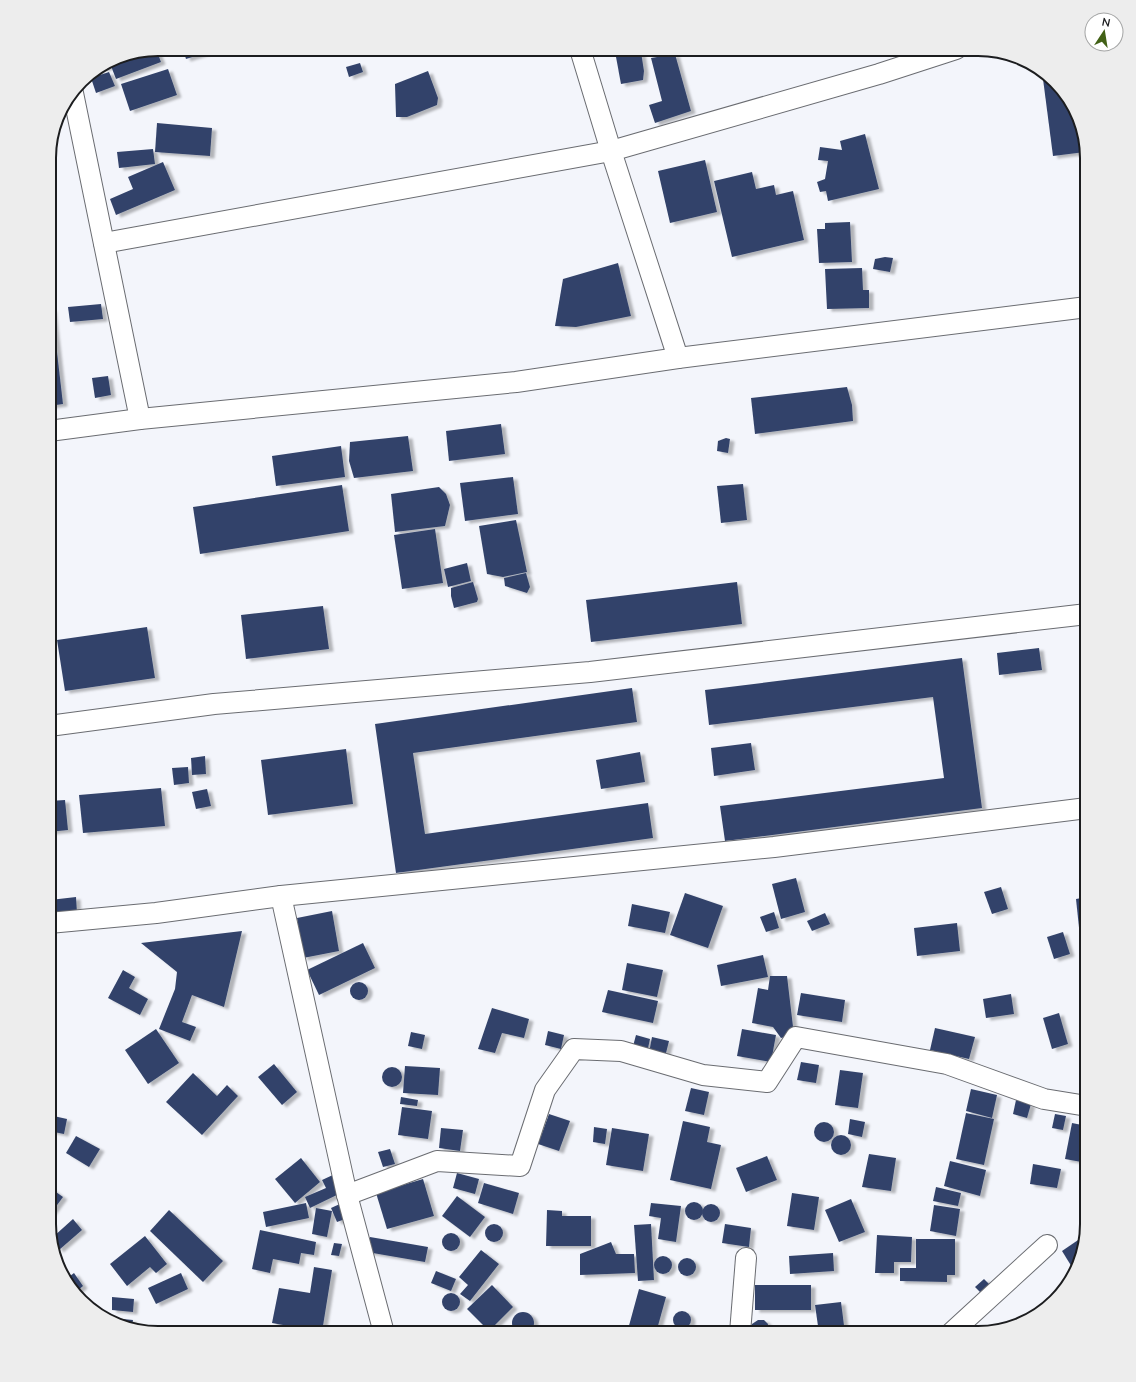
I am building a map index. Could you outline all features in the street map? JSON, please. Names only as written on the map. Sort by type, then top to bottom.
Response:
[{"type":"street","points":[[582,56],[610,151],[678,358]]},
{"type":"street","points":[[104,243],[610,151],[871,76],[934,56]]},
{"type":"street","points":[[74,100],[140,419]]},
{"type":"street","points":[[56,429],[140,419],[516,382],[678,358],[1080,307]]},
{"type":"street","points":[[56,725],[214,704],[590,672],[1080,615]]},
{"type":"street","points":[[56,922],[156,913],[281,896],[774,847],[1080,809]]},
{"type":"street","points":[[281,896],[347,1195],[382,1326]]},
{"type":"street","points":[[347,1195],[437,1161],[520,1166],[545,1090],[574,1049],[621,1051],[703,1075],[766,1082],[796,1037],[947,1064],[1044,1099],[1080,1105]]},
{"type":"street","points":[[959,1326],[1047,1245]]},
{"type":"street","points":[[741,1326],[746,1258]]},
{"type":"building","points":[[159,56],[161,62],[116,79],[112,68],[132,59]]},
{"type":"building","points":[[185,56],[196,56],[186,59]]},
{"type":"building","points":[[642,56],[644,71],[643,80],[621,84],[616,57]]},
{"type":"building","points":[[676,56],[691,111],[655,123],[649,105],[662,101],[651,58]]},
{"type":"building","points":[[360,63],[363,72],[349,77],[346,67]]},
{"type":"building","points":[[168,69],[177,95],[130,111],[121,84]]},
{"type":"building","points":[[428,71],[438,98],[437,105],[407,117],[396,117],[395,84]]},
{"type":"building","points":[[109,72],[115,86],[96,93],[92,81],[98,76]]},
{"type":"building","points":[[1043,80],[1055,91],[1063,102],[1075,125],[1079,145],[1080,153],[1053,156]]},
{"type":"building","points":[[157,123],[212,128],[210,156],[155,152]]},
{"type":"building","points":[[865,134],[879,189],[828,201],[826,191],[820,192],[817,182],[825,179],[828,161],[818,160],[820,147],[842,150],[840,141]]},
{"type":"building","points":[[153,149],[155,164],[119,168],[117,152]]},
{"type":"building","points":[[705,160],[717,212],[670,223],[658,171]]},
{"type":"building","points":[[163,162],[175,190],[116,215],[110,199],[133,189],[128,177]]},
{"type":"building","points":[[752,172],[756,189],[774,185],[776,195],[793,191],[804,240],[732,257],[714,181]]},
{"type":"building","points":[[850,222],[852,262],[819,263],[817,229],[825,229],[825,223]]},
{"type":"building","points":[[885,257],[893,258],[890,272],[873,269],[875,259]]},
{"type":"building","points":[[618,263],[631,316],[576,327],[555,326],[563,279]]},
{"type":"building","points":[[862,268],[863,290],[869,290],[869,308],[827,309],[825,269]]},
{"type":"building","points":[[101,304],[103,319],[70,322],[68,307]]},
{"type":"building","points":[[56,344],[63,404],[56,405]]},
{"type":"building","points":[[108,376],[111,395],[95,398],[92,378]]},
{"type":"building","points":[[847,387],[852,405],[853,421],[755,434],[751,398]]},
{"type":"building","points":[[501,424],[505,454],[449,461],[446,431]]},
{"type":"building","points":[[408,436],[413,471],[354,478],[349,461],[350,442]]},
{"type":"building","points":[[726,438],[730,439],[728,453],[717,451],[718,441]]},
{"type":"building","points":[[341,446],[345,477],[276,486],[272,456]]},
{"type":"building","points":[[513,477],[518,514],[465,521],[460,483]]},
{"type":"building","points":[[743,484],[747,520],[721,523],[717,486]]},
{"type":"building","points":[[342,485],[349,531],[200,554],[193,507]]},
{"type":"building","points":[[439,487],[446,494],[450,505],[445,526],[395,532],[391,494]]},
{"type":"building","points":[[516,520],[527,572],[503,577],[487,574],[479,526]]},
{"type":"building","points":[[435,529],[443,583],[402,589],[394,535]]},
{"type":"building","points":[[467,563],[471,581],[448,587],[444,569]]},
{"type":"building","points":[[526,573],[530,587],[527,593],[505,586],[504,578]]},
{"type":"building","points":[[473,582],[478,599],[477,602],[454,608],[451,588]]},
{"type":"building","points":[[737,582],[742,624],[591,642],[586,600]]},
{"type":"building","points":[[323,606],[329,649],[246,659],[241,615]]},
{"type":"building","points":[[147,627],[155,678],[65,691],[57,640]]},
{"type":"building","points":[[1039,648],[1042,670],[999,675],[997,653]]},
{"type":"building","points":[[962,658],[982,808],[725,841],[720,806],[944,778],[933,697],[709,725],[705,690]]},
{"type":"building","points":[[632,688],[637,722],[413,753],[425,834],[648,803],[653,838],[396,873],[375,724]]},
{"type":"building","points":[[751,743],[755,770],[714,776],[711,748]]},
{"type":"building","points":[[346,749],[353,804],[268,815],[261,760]]},
{"type":"building","points":[[640,752],[645,782],[601,789],[596,760]]},
{"type":"building","points":[[205,756],[206,774],[192,775],[191,758]]},
{"type":"building","points":[[188,767],[189,783],[174,785],[172,768]]},
{"type":"building","points":[[161,788],[165,826],[83,833],[79,795]]},
{"type":"building","points":[[207,789],[211,806],[196,809],[192,792]]},
{"type":"building","points":[[65,800],[68,830],[56,831],[56,801]]},
{"type":"building","points":[[796,878],[805,912],[781,919],[772,884]]},
{"type":"building","points":[[1001,887],[1008,909],[992,914],[984,892]]},
{"type":"building","points":[[685,893],[723,906],[708,948],[670,935]]},
{"type":"building","points":[[76,897],[77,913],[56,915],[56,899]]},
{"type":"building","points":[[1080,898],[1080,937],[1076,899]]},
{"type":"building","points":[[632,904],[670,912],[665,933],[628,926]]},
{"type":"building","points":[[332,911],[339,951],[303,958],[297,918]]},
{"type":"building","points":[[774,912],[779,928],[766,932],[760,917]]},
{"type":"building","points":[[825,913],[830,924],[812,931],[807,921]]},
{"type":"building","points":[[957,923],[960,951],[917,956],[914,928]]},
{"type":"building","points":[[242,931],[224,1007],[192,995],[182,1022],[196,1027],[190,1041],[159,1029],[175,989],[177,972],[141,943]]},
{"type":"building","points":[[1063,932],[1070,954],[1054,959],[1047,937]]},
{"type":"building","points":[[363,943],[375,968],[319,995],[307,970]]},
{"type":"building","points":[[763,955],[768,977],[721,986],[717,965]]},
{"type":"building","points":[[627,963],[663,970],[657,997],[622,990]]},
{"type":"building","points":[[123,970],[135,977],[129,988],[148,999],[140,1015],[108,998]]},
{"type":"building","points":[[770,976],[787,976],[794,1035],[781,1038],[773,1027],[752,1023],[758,988],[768,990]]},
{"type":"building","points":[[359,982],[365,985],[368,991],[365,997],[359,1000],[353,997],[350,991],[353,985]]},
{"type":"building","points":[[608,990],[658,1001],[653,1023],[602,1012]]},
{"type":"building","points":[[801,993],[845,1000],[842,1022],[797,1015]]},
{"type":"building","points":[[1011,994],[1014,1014],[986,1018],[983,999]]},
{"type":"building","points":[[492,1008],[529,1019],[524,1038],[502,1033],[495,1053],[478,1049]]},
{"type":"building","points":[[1059,1013],[1068,1044],[1052,1049],[1043,1018]]},
{"type":"building","points":[[935,1028],[975,1037],[969,1059],[930,1050]]},
{"type":"building","points":[[156,1029],[179,1063],[148,1084],[125,1050]]},
{"type":"building","points":[[742,1029],[776,1035],[771,1062],[737,1056]]},
{"type":"building","points":[[548,1031],[564,1035],[561,1049],[545,1045]]},
{"type":"building","points":[[411,1032],[425,1035],[422,1049],[408,1046]]},
{"type":"building","points":[[636,1035],[650,1039],[647,1053],[632,1050]]},
{"type":"building","points":[[652,1037],[669,1041],[665,1057],[649,1053]]},
{"type":"building","points":[[801,1062],[819,1065],[816,1083],[797,1080]]},
{"type":"building","points":[[274,1064],[297,1092],[282,1105],[258,1077]]},
{"type":"building","points":[[405,1066],[440,1068],[438,1095],[403,1093]]},
{"type":"building","points":[[392,1067],[399,1070],[402,1077],[399,1084],[392,1087],[385,1084],[382,1077],[385,1070]]},
{"type":"building","points":[[840,1070],[863,1073],[858,1108],[835,1105]]},
{"type":"building","points":[[193,1073],[217,1096],[227,1085],[238,1096],[202,1135],[166,1102]]},
{"type":"building","points":[[691,1088],[709,1092],[704,1115],[685,1111]]},
{"type":"building","points":[[971,1089],[997,1095],[992,1118],[966,1111]]},
{"type":"building","points":[[401,1097],[418,1100],[417,1106],[400,1104]]},
{"type":"building","points":[[1016,1100],[1031,1104],[1027,1118],[1013,1114]]},
{"type":"building","points":[[402,1107],[432,1111],[428,1139],[398,1135]]},
{"type":"building","points":[[966,1113],[994,1119],[984,1165],[956,1159]]},
{"type":"building","points":[[549,1114],[570,1121],[559,1151],[538,1144]]},
{"type":"building","points":[[1055,1114],[1066,1116],[1063,1130],[1052,1128]]},
{"type":"building","points":[[56,1117],[67,1119],[64,1134],[56,1132]]},
{"type":"building","points":[[850,1119],[865,1122],[862,1137],[848,1134]]},
{"type":"building","points":[[683,1121],[710,1127],[707,1142],[721,1145],[711,1189],[670,1180]]},
{"type":"building","points":[[824,1122],[831,1125],[834,1132],[831,1139],[824,1142],[817,1139],[814,1132],[817,1125]]},
{"type":"building","points":[[1072,1123],[1080,1125],[1080,1162],[1065,1159]]},
{"type":"building","points":[[594,1127],[607,1129],[605,1144],[593,1142]]},
{"type":"building","points":[[441,1128],[463,1130],[460,1151],[439,1148]]},
{"type":"building","points":[[612,1128],[649,1134],[643,1171],[606,1165]]},
{"type":"building","points":[[841,1135],[848,1138],[851,1145],[848,1152],[841,1155],[834,1152],[831,1145],[834,1138]]},
{"type":"building","points":[[76,1136],[100,1149],[89,1167],[66,1153]]},
{"type":"building","points":[[390,1149],[395,1164],[383,1167],[378,1152]]},
{"type":"building","points":[[869,1154],[896,1158],[891,1191],[862,1187]]},
{"type":"building","points":[[767,1156],[777,1180],[746,1192],[736,1168]]},
{"type":"building","points":[[301,1158],[320,1182],[295,1203],[275,1179]]},
{"type":"building","points":[[950,1161],[986,1170],[980,1196],[944,1186]]},
{"type":"building","points":[[1033,1164],[1061,1169],[1057,1188],[1030,1184]]},
{"type":"building","points":[[457,1173],[479,1179],[475,1194],[453,1188]]},
{"type":"building","points":[[335,1174],[343,1192],[310,1208],[305,1197],[326,1188],[322,1180]]},
{"type":"building","points":[[423,1179],[434,1216],[387,1229],[376,1193]]},
{"type":"building","points":[[484,1183],[519,1193],[513,1214],[478,1203]]},
{"type":"building","points":[[936,1187],[961,1193],[958,1206],[933,1201]]},
{"type":"building","points":[[56,1192],[63,1197],[56,1206]]},
{"type":"building","points":[[792,1193],[819,1197],[814,1230],[787,1226]]},
{"type":"building","points":[[457,1196],[485,1217],[470,1237],[442,1216]]},
{"type":"building","points":[[851,1199],[865,1232],[839,1242],[825,1210]]},
{"type":"building","points":[[694,1202],[700,1205],[703,1211],[700,1217],[694,1220],[688,1217],[685,1211],[688,1205]]},
{"type":"building","points":[[306,1203],[309,1218],[266,1227],[263,1212]]},
{"type":"building","points":[[342,1203],[348,1218],[337,1222],[331,1208]]},
{"type":"building","points":[[651,1203],[681,1206],[676,1242],[658,1239],[661,1218],[649,1216]]},
{"type":"building","points":[[711,1204],[717,1207],[720,1213],[717,1219],[711,1222],[705,1219],[702,1213],[705,1207]]},
{"type":"building","points":[[934,1205],[960,1209],[956,1236],[930,1231]]},
{"type":"building","points":[[316,1208],[332,1211],[327,1237],[312,1234]]},
{"type":"building","points":[[169,1210],[223,1261],[203,1282],[150,1231]]},
{"type":"building","points":[[547,1210],[562,1211],[562,1216],[591,1216],[591,1246],[546,1246]]},
{"type":"building","points":[[73,1219],[82,1230],[59,1250],[57,1234]]},
{"type":"building","points":[[494,1224],[500,1227],[503,1233],[500,1239],[494,1242],[488,1239],[485,1233],[488,1227]]},
{"type":"building","points":[[651,1224],[654,1280],[638,1281],[634,1225]]},
{"type":"building","points":[[725,1224],[751,1228],[749,1247],[722,1243]]},
{"type":"building","points":[[260,1230],[316,1242],[314,1255],[301,1253],[299,1264],[273,1259],[270,1273],[252,1269]]},
{"type":"building","points":[[451,1233],[457,1236],[460,1242],[457,1248],[451,1251],[445,1248],[442,1242],[445,1236]]},
{"type":"building","points":[[877,1235],[912,1237],[911,1262],[894,1262],[894,1273],[875,1273]]},
{"type":"building","points":[[145,1236],[167,1264],[156,1273],[150,1267],[127,1286],[110,1264]]},
{"type":"building","points":[[370,1237],[428,1247],[425,1262],[367,1252]]},
{"type":"building","points":[[916,1239],[955,1239],[955,1275],[947,1275],[947,1282],[900,1281],[900,1268],[916,1268]]},
{"type":"building","points":[[1079,1240],[1075,1257],[1071,1265],[1062,1251]]},
{"type":"building","points":[[611,1242],[616,1254],[634,1254],[635,1273],[580,1275],[580,1254]]},
{"type":"building","points":[[334,1243],[342,1244],[339,1256],[331,1255]]},
{"type":"building","points":[[481,1250],[499,1264],[470,1301],[460,1294],[468,1285],[459,1277]]},
{"type":"building","points":[[833,1253],[834,1271],[790,1274],[789,1256]]},
{"type":"building","points":[[663,1256],[669,1259],[672,1265],[669,1271],[663,1274],[657,1271],[654,1265],[657,1259]]},
{"type":"building","points":[[687,1258],[693,1261],[696,1267],[693,1273],[687,1276],[681,1273],[678,1267],[681,1261]]},
{"type":"building","points":[[314,1267],[332,1270],[323,1326],[289,1326],[272,1323],[279,1288],[310,1293]]},
{"type":"building","points":[[436,1271],[456,1279],[451,1291],[431,1283]]},
{"type":"building","points":[[74,1273],[83,1286],[80,1289],[71,1276]]},
{"type":"building","points":[[181,1273],[188,1289],[156,1304],[148,1288]]},
{"type":"building","points":[[984,1279],[993,1288],[984,1296],[975,1287]]},
{"type":"building","points":[[492,1285],[513,1307],[494,1326],[484,1326],[467,1309]]},
{"type":"building","points":[[755,1285],[811,1285],[811,1310],[755,1310]]},
{"type":"building","points":[[639,1289],[666,1297],[658,1326],[629,1326]]},
{"type":"building","points":[[451,1293],[457,1296],[460,1302],[457,1308],[451,1311],[445,1308],[442,1302],[445,1296]]},
{"type":"building","points":[[112,1297],[134,1299],[133,1312],[112,1310]]},
{"type":"building","points":[[841,1302],[844,1326],[818,1326],[815,1305]]},
{"type":"building","points":[[682,1311],[690,1317],[691,1320],[688,1326],[676,1326],[673,1320],[676,1314]]},
{"type":"building","points":[[519,1312],[527,1312],[534,1319],[534,1326],[512,1326],[512,1319]]},
{"type":"building","points":[[121,1319],[133,1320],[132,1323]]},
{"type":"building","points":[[758,1320],[764,1320],[768,1324],[768,1326],[752,1326],[752,1324]]}]
